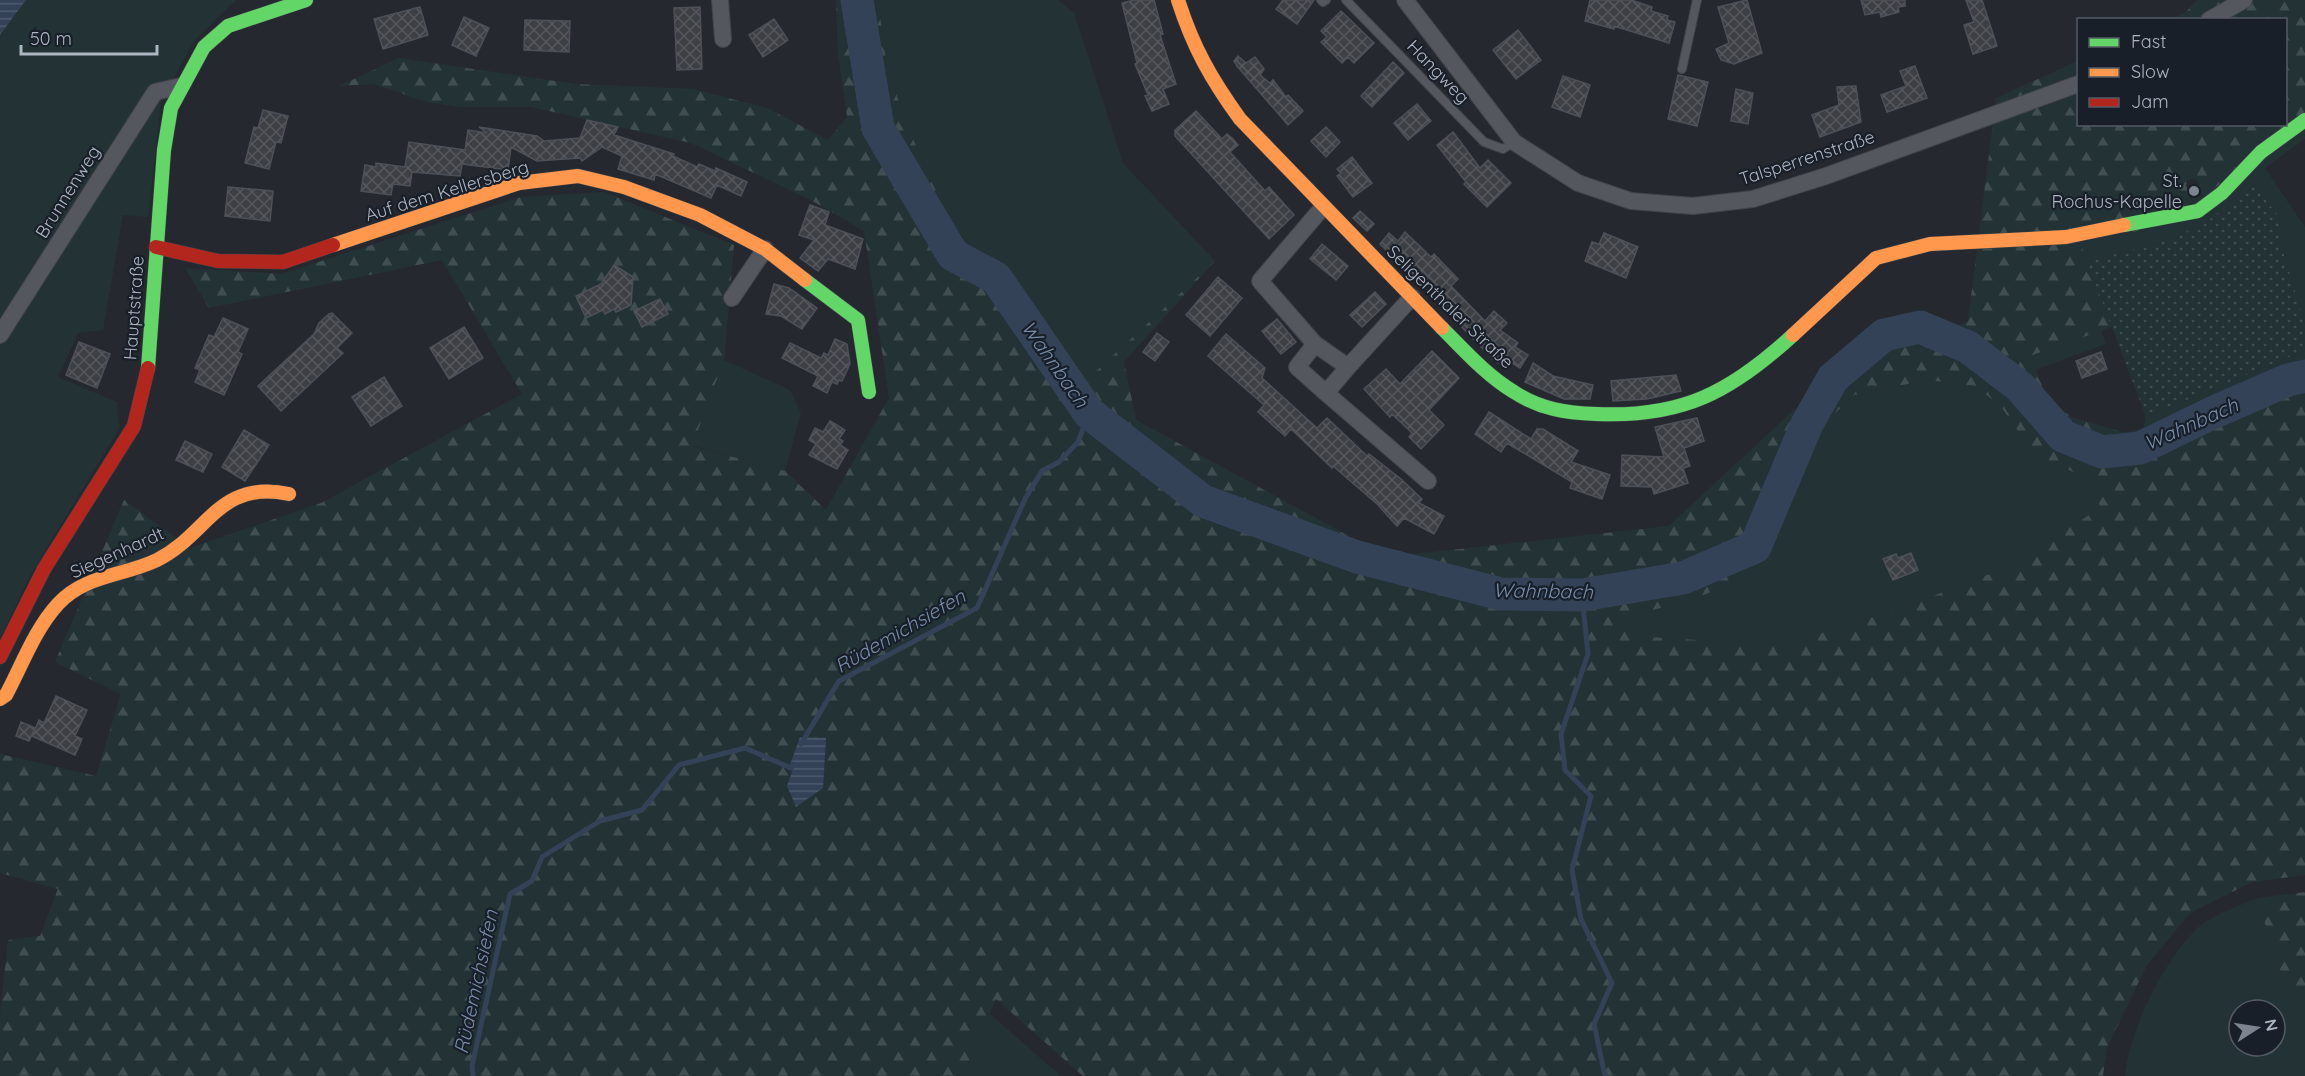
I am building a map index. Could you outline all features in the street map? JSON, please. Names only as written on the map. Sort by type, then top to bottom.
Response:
[{"type":"street","name":"Hauptstraße","points":[[0,657],[44,569],[134,426],[147,375],[164,150],[171,108],[181,86],[204,47],[228,26],[306,0]]},
{"type":"street","points":[[720,0],[723,39]]},
{"type":"street","name":"Seligenthaler Straße","points":[[1178,0],[1190,39],[1212,81],[1240,119],[1323,207],[1484,370],[1515,393],[1561,413],[1634,416],[1674,409],[1712,395],[1760,364],[1876,258],[1930,244],[2066,237],[2198,211],[2222,193],[2261,152],[2305,120]]},
{"type":"street","name":"Talsperrenstraße","points":[[1405,0],[1514,142],[1578,183],[1631,201],[1693,206],[1764,195],[2077,85]]},
{"type":"street","points":[[2212,18],[2244,0]]},
{"type":"street","name":"Brunnenweg","points":[[0,335],[155,92],[181,86]]},
{"type":"street","name":"Auf dem Kellersberg","points":[[156,247],[218,261],[283,262],[509,186],[578,176],[624,187],[700,215],[765,249],[858,320],[869,392]]},
{"type":"street","points":[[1323,207],[1260,281],[1315,344],[1348,368]]},
{"type":"street","points":[[732,298],[765,249]]},
{"type":"street","points":[[1326,393],[1412,297]]},
{"type":"street","points":[[1315,344],[1297,367],[1428,482]]},
{"type":"street","name":"Siegenhardt","points":[[0,699],[6,695],[37,637],[59,603],[82,584],[114,573],[132,570],[163,557],[195,532],[219,507],[267,490],[289,494]]},
{"type":"lane","points":[[1321,0],[1323,2],[1326,0]]},
{"type":"lane","name":"Hangweg","points":[[1346,0],[1484,142],[1503,149],[1514,142]]},
{"type":"lane","points":[[1682,69],[1698,0]]},
{"type":"green space","points":[[26,0],[236,0],[193,42],[161,101],[148,217],[123,215],[103,330],[78,333],[58,377],[117,402],[119,429],[31,574],[0,639],[0,35]]},
{"type":"green space","points":[[836,0],[878,0],[886,62],[906,123],[947,216],[1025,320],[1067,398],[1215,261],[1124,362],[1136,420],[1387,557],[1669,526],[1796,408],[1880,351],[1936,336],[1968,321],[1996,98],[2077,61],[2077,126],[2287,126],[2287,18],[2172,18],[2185,13],[2197,0],[2305,0],[2305,128],[2202,196],[2198,182],[2194,178],[2188,180],[2186,185],[2190,199],[2143,230],[2080,242],[2112,327],[2030,356],[2047,397],[2071,417],[2126,433],[2305,381],[2305,875],[2252,882],[2190,913],[2147,965],[2107,1047],[2103,1076],[1083,1076],[996,999],[962,1076],[0,1076],[0,1016],[8,940],[40,936],[58,889],[0,873],[0,754],[96,776],[121,694],[55,662],[124,500],[190,548],[321,503],[522,394],[442,260],[209,308],[185,268],[281,274],[521,197],[604,192],[734,245],[724,360],[692,446],[785,471],[826,510],[889,398],[864,231],[809,199],[691,143],[531,107],[461,107],[427,102],[374,84],[339,86],[399,58],[575,84],[693,89],[767,108],[828,140],[847,117],[838,53]],"holes":[[[1927,380],[1976,386],[2002,408],[2033,453],[2073,472],[2093,477],[2100,508],[2010,566],[1907,606],[1782,645],[1633,636],[1628,616],[1682,603],[1727,586],[1760,557],[1821,427],[1854,395]]]},
{"type":"green space","points":[[878,0],[1058,0],[1074,13],[1123,163],[1215,261],[1068,398],[1025,320],[947,216],[906,123],[886,62]]},
{"type":"green space","points":[[2305,128],[2305,139],[2265,168],[2305,227],[2305,325],[2283,251],[2278,215],[2254,186],[2205,224],[2160,243],[2087,261],[2079,242],[2143,230],[2190,199],[2202,196]]},
{"type":"green space","points":[[2253,185],[2278,215],[2283,251],[2305,325],[2305,350],[2146,417],[2087,261],[2160,243],[2204,224]]},
{"type":"green space","points":[[2101,330],[2106,344],[2035,370],[2030,356]]},
{"type":"green space","points":[[2305,350],[2305,381],[2143,429],[2146,417]]},
{"type":"green space","points":[[724,360],[790,390],[801,413],[785,471],[691,445]]},
{"type":"green space","points":[[1927,380],[1977,386],[2002,408],[2033,453],[2073,472],[2093,477],[2100,508],[2010,566],[1907,606],[1782,645],[1633,636],[1628,616],[1682,603],[1727,586],[1791,488],[1821,427],[1854,395]]},
{"type":"green space","points":[[2305,892],[2305,988],[2286,991],[2257,898]]},
{"type":"green space","points":[[2257,898],[2286,991],[2305,988],[2305,1076],[2125,1076],[2133,1038],[2162,975],[2174,956],[2200,926],[2220,914]]},
{"type":"green space","points":[[989,1013],[1061,1076],[962,1076]]},
{"type":"water","points":[[0,0],[26,0],[0,35]]},
{"type":"water","points":[[800,737],[826,738],[823,788],[796,807],[787,786],[792,772],[790,765]]},
{"type":"building","points":[[1134,0],[1154,0],[1163,34],[1160,35],[1176,84],[1163,89],[1169,104],[1152,111],[1135,64],[1137,63],[1122,3]]},
{"type":"building","points":[[1283,0],[1314,0],[1297,24],[1276,9]]},
{"type":"building","points":[[1590,0],[1631,0],[1652,7],[1651,11],[1668,16],[1667,20],[1675,22],[1669,43],[1614,26],[1614,29],[1585,21]]},
{"type":"building","points":[[1747,0],[1762,53],[1734,64],[1721,60],[1716,49],[1729,43],[1718,7]]},
{"type":"building","points":[[1861,0],[1905,0],[1905,6],[1898,7],[1899,12],[1881,17],[1880,12],[1865,15]]},
{"type":"building","points":[[1966,0],[1982,0],[1997,46],[1973,54],[1964,25],[1974,22]]},
{"type":"building","points":[[420,7],[428,35],[383,49],[374,19]]},
{"type":"building","points":[[700,7],[702,69],[677,70],[674,8]]},
{"type":"building","points":[[1341,11],[1374,43],[1354,63],[1348,57],[1342,63],[1321,42],[1327,37],[1321,31]]},
{"type":"building","points":[[464,17],[489,28],[476,56],[452,45]]},
{"type":"building","points":[[774,19],[788,40],[763,57],[749,35]]},
{"type":"building","points":[[525,20],[570,21],[569,52],[524,50]]},
{"type":"building","points":[[1518,30],[1541,60],[1516,79],[1493,50]]},
{"type":"building","points":[[1238,56],[1246,63],[1255,57],[1264,69],[1260,75],[1270,83],[1273,80],[1286,97],[1288,95],[1303,111],[1288,125],[1237,66],[1234,61]]},
{"type":"building","points":[[1393,62],[1404,73],[1372,107],[1361,96]]},
{"type":"building","points":[[1915,66],[1927,98],[1887,112],[1881,95],[1906,86],[1900,71]]},
{"type":"building","points":[[1678,75],[1708,82],[1697,126],[1668,119]]},
{"type":"building","points":[[1563,76],[1590,85],[1580,117],[1552,107]]},
{"type":"building","points":[[1856,86],[1861,122],[1820,137],[1812,115],[1839,105],[1837,87]]},
{"type":"building","points":[[1736,89],[1753,93],[1748,124],[1731,121]]},
{"type":"building","points":[[1417,104],[1431,121],[1408,140],[1394,123]]},
{"type":"building","points":[[263,110],[288,116],[281,143],[276,142],[269,169],[245,163],[254,127],[258,128]]},
{"type":"building","points":[[1196,111],[1222,139],[1227,134],[1233,139],[1238,145],[1230,152],[1265,191],[1269,187],[1294,215],[1269,239],[1175,136],[1175,130]]},
{"type":"building","points":[[587,120],[618,127],[614,135],[674,154],[673,156],[697,167],[699,164],[715,171],[716,168],[747,182],[741,196],[717,185],[711,198],[655,174],[654,180],[618,169],[622,156],[602,147],[582,161],[580,158],[537,161],[511,147],[508,170],[462,164],[460,176],[412,172],[410,186],[393,184],[391,195],[361,191],[365,165],[376,167],[376,163],[405,167],[409,142],[465,150],[468,130],[487,133],[479,127],[537,136],[544,141],[580,138]]},
{"type":"building","points":[[1326,127],[1340,142],[1326,157],[1311,141]]},
{"type":"building","points":[[1453,132],[1480,168],[1488,160],[1511,183],[1487,207],[1464,184],[1466,182],[1437,145]]},
{"type":"building","points":[[1352,157],[1372,183],[1353,197],[1337,176],[1341,173],[1337,169]]},
{"type":"building","points":[[228,187],[273,191],[270,221],[225,216]]},
{"type":"building","points":[[810,205],[829,212],[825,225],[863,239],[855,269],[828,259],[818,271],[800,258],[814,240],[799,235]]},
{"type":"building","points":[[1360,211],[1374,224],[1367,231],[1353,218]]},
{"type":"building","points":[[1405,232],[1431,257],[1434,254],[1458,279],[1451,286],[1485,321],[1494,311],[1507,323],[1500,330],[1518,343],[1515,347],[1528,355],[1520,368],[1507,360],[1503,366],[1493,359],[1450,315],[1454,311],[1425,281],[1421,285],[1380,244],[1389,233],[1398,241]]},
{"type":"building","points":[[1604,233],[1638,247],[1626,278],[1585,261],[1592,242],[1599,244]]},
{"type":"building","points":[[1322,244],[1348,266],[1336,280],[1310,259]]},
{"type":"building","points":[[614,265],[633,277],[631,305],[605,314],[603,310],[586,318],[576,296],[601,284]]},
{"type":"building","points":[[1218,277],[1242,298],[1210,336],[1186,315]]},
{"type":"building","points":[[774,284],[789,288],[817,308],[802,329],[781,316],[766,314]]},
{"type":"building","points":[[1375,292],[1386,304],[1362,327],[1350,315]]},
{"type":"building","points":[[660,299],[668,314],[642,327],[634,311]]},
{"type":"building","points":[[332,313],[352,333],[337,348],[343,353],[281,411],[258,386],[314,334],[319,323]]},
{"type":"building","points":[[223,318],[248,329],[238,352],[242,354],[224,395],[195,382],[200,370],[195,368],[209,335],[214,337]]},
{"type":"building","points":[[1277,319],[1296,342],[1281,354],[1262,331]]},
{"type":"building","points":[[464,327],[483,358],[449,379],[430,348]]},
{"type":"building","points":[[1157,333],[1169,342],[1155,361],[1143,352]]},
{"type":"building","points":[[1226,334],[1265,368],[1262,378],[1317,428],[1327,418],[1367,456],[1369,454],[1401,479],[1422,499],[1419,503],[1444,516],[1434,534],[1404,518],[1397,526],[1377,504],[1333,466],[1332,468],[1291,429],[1285,436],[1258,412],[1264,405],[1208,356]]},
{"type":"building","points":[[835,339],[847,344],[850,364],[842,381],[839,380],[837,384],[832,382],[827,393],[813,386],[818,376],[782,358],[790,343],[821,358],[824,353],[828,355]]},
{"type":"building","points":[[79,342],[110,354],[97,388],[66,375]]},
{"type":"building","points":[[1432,351],[1459,378],[1429,410],[1444,425],[1421,449],[1409,437],[1412,433],[1392,414],[1390,417],[1364,389],[1386,369],[1400,384]]},
{"type":"building","points":[[2101,352],[2107,369],[2082,378],[2076,361]]},
{"type":"building","points":[[1533,363],[1553,376],[1593,385],[1590,399],[1564,399],[1525,382]]},
{"type":"building","points":[[1676,375],[1681,391],[1647,399],[1613,401],[1611,381]]},
{"type":"building","points":[[384,377],[402,406],[371,426],[352,397]]},
{"type":"building","points":[[1489,412],[1531,439],[1537,429],[1543,429],[1578,451],[1571,462],[1610,475],[1602,499],[1570,488],[1572,482],[1507,443],[1501,452],[1475,434]]},
{"type":"building","points":[[1697,418],[1704,441],[1684,448],[1690,466],[1683,468],[1688,483],[1654,494],[1652,487],[1621,486],[1622,455],[1664,457],[1655,427]]},
{"type":"building","points":[[830,421],[845,430],[839,439],[843,441],[840,445],[848,450],[837,469],[809,455],[816,444],[809,440],[815,428],[823,432]]},
{"type":"building","points":[[244,430],[269,445],[245,481],[222,467]]},
{"type":"building","points":[[185,441],[212,454],[203,472],[176,460]]},
{"type":"building","points":[[1911,553],[1918,570],[1893,580],[1883,559],[1896,554],[1898,558]]},
{"type":"building","points":[[56,696],[87,710],[75,736],[82,739],[75,755],[32,736],[39,720],[44,723]]},
{"type":"building","points":[[21,722],[35,728],[29,741],[16,736]]},
{"type":"waterway","name":"Wahnbach","points":[[857,0],[878,128],[953,255],[996,278],[1089,413],[1203,501],[1357,557],[1501,594],[1582,595],[1683,578],[1755,547],[1807,424],[1833,378],[1884,335],[1920,327],[1968,347],[2020,387],[2063,436],[2102,452],[2140,448],[2212,413],[2288,380],[2305,376]]},
{"type":"waterway","name":"Rüdemichsiefen","points":[[801,744],[839,681],[977,608],[1025,499],[1042,471],[1059,462],[1078,442],[1089,413]]},
{"type":"waterway","points":[[1582,595],[1588,654],[1561,734],[1565,770],[1591,796],[1572,870],[1581,919],[1612,983],[1594,1024],[1605,1076]]},
{"type":"waterway","name":"Rüdemichsiefen","points":[[473,1076],[472,1066],[510,894],[532,881],[542,857],[600,821],[642,810],[679,765],[745,748],[791,768],[793,764]]},
{"type":"traffic: fast","points":[[148,368],[164,150],[171,108],[204,47],[228,26],[306,0]]},
{"type":"traffic: fast","points":[[2124,225],[2198,211],[2222,193],[2261,152],[2305,120]]},
{"type":"traffic: fast","points":[[805,280],[858,320],[869,392]]},
{"type":"traffic: fast","points":[[1442,328],[1485,370],[1524,398],[1554,409],[1596,414],[1654,411],[1680,406],[1704,397],[1748,372],[1793,335]]},
{"type":"traffic: slow","points":[[1178,0],[1204,62],[1240,119],[1442,328]]},
{"type":"traffic: slow","points":[[333,245],[519,183],[578,176],[624,187],[700,215],[765,249],[805,280]]},
{"type":"traffic: slow","points":[[1793,335],[1876,258],[1930,244],[2066,237],[2124,225]]},
{"type":"traffic: slow","points":[[0,699],[6,695],[42,625],[68,594],[92,582],[157,560],[189,537],[229,502],[246,494],[265,492],[289,494]]},
{"type":"traffic: jam","points":[[156,247],[218,261],[283,262],[333,245]]},
{"type":"traffic: jam","points":[[0,657],[44,569],[134,426],[148,368]]},
{"type":"place","name":"St. Rochus-Kapelle","points":[[2194,191]]}]
